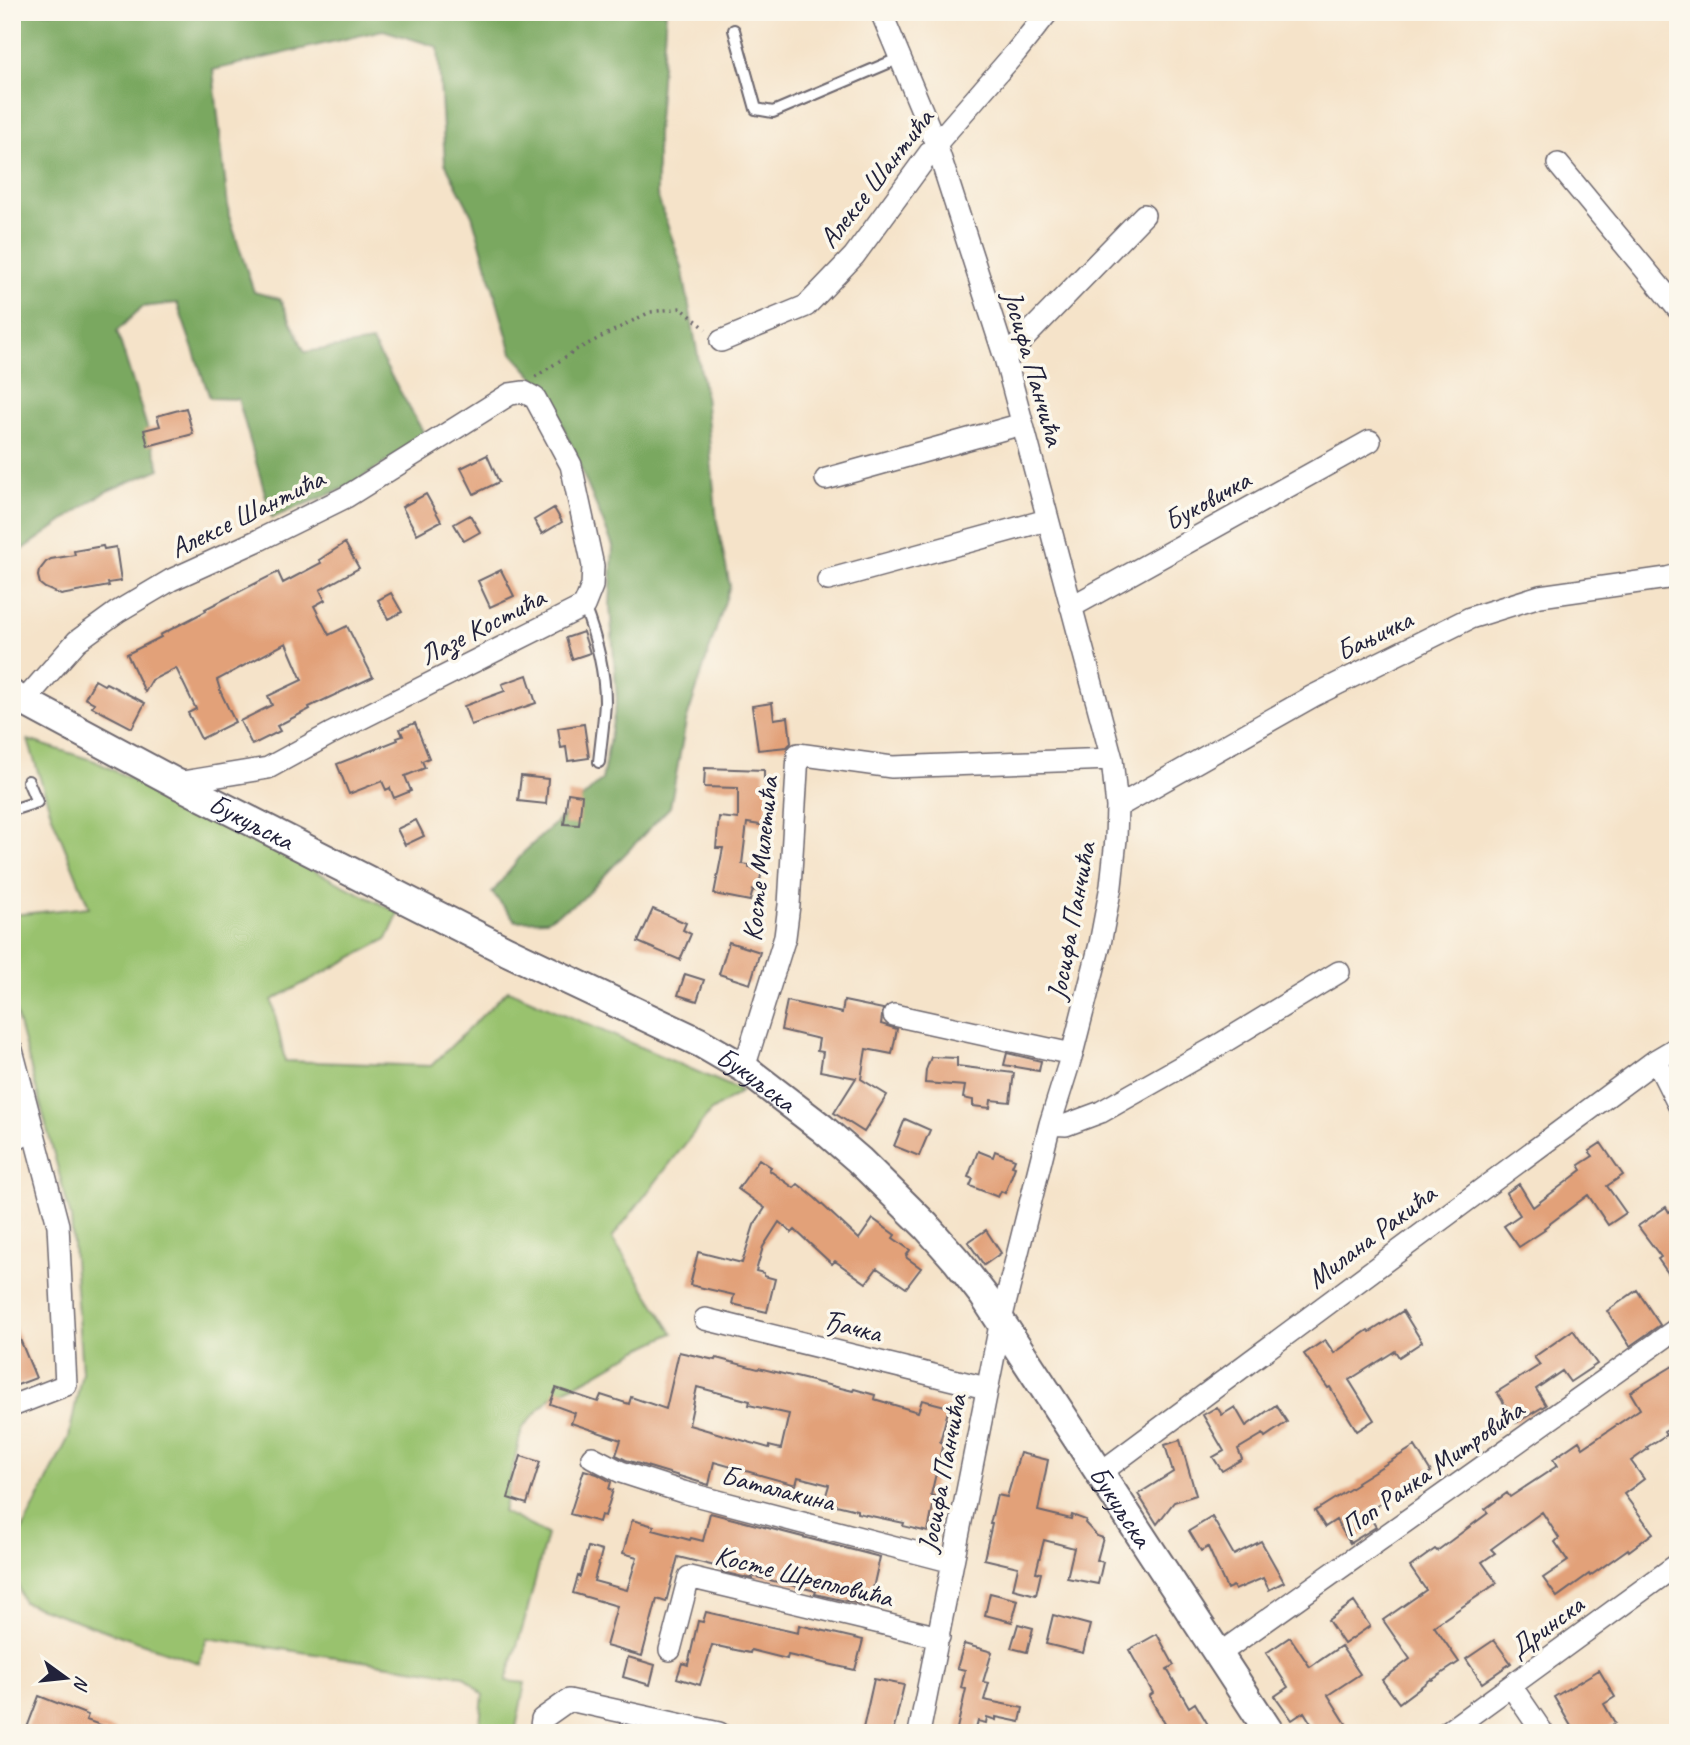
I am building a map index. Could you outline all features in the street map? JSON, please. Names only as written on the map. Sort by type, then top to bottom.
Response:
[{"type":"main road","name":"Букуљска","points":[[18,698],[176,783],[507,951],[699,1042],[744,1069],[822,1128],[894,1193],[957,1261],[984,1296],[1270,1733]]},
{"type":"street","name":"Јосифа Панчића","points":[[881,12],[936,144],[1005,358],[1112,760],[1117,807],[1111,886],[1100,944],[1001,1320],[919,1733]]},
{"type":"street","name":"Алексе Шантића","points":[[721,341],[806,306],[854,256],[936,144],[1048,12]]},
{"type":"street","points":[[1558,164],[1678,309]]},
{"type":"street","points":[[1005,358],[1144,215]]},
{"type":"street","name":"Лазе Костића","points":[[176,783],[268,768],[584,606],[593,586],[593,566],[571,465],[535,398],[524,392],[510,394]]},
{"type":"street","name":"Алексе Шантића","points":[[18,698],[77,641],[117,612],[171,580],[346,497],[510,394]]},
{"type":"street","points":[[826,479],[1022,424]]},
{"type":"street","name":"Буковичка","points":[[1071,607],[1370,441]]},
{"type":"street","points":[[828,580],[1047,520]]},
{"type":"street","name":"Бањичка","points":[[1117,807],[1312,696],[1470,618],[1540,596],[1678,575]]},
{"type":"street","name":"Косте Милетића","points":[[744,1069],[785,937],[798,754],[892,767],[1112,760]]},
{"type":"street","points":[[1051,1124],[1066,1125],[1101,1112],[1214,1048],[1339,972]]},
{"type":"street","points":[[894,1015],[1072,1054]]},
{"type":"street","name":"Милана Ракића","points":[[1100,1473],[1656,1060],[1678,1047]]},
{"type":"street","points":[[12,1050],[58,1225],[66,1384],[12,1406]]},
{"type":"street","points":[[1656,1060],[1678,1104]]},
{"type":"street","points":[[12,1143],[32,1128]]},
{"type":"street","name":"Ђачка","points":[[705,1319],[986,1388]]},
{"type":"street","name":"Поп Ранка Митровића","points":[[1219,1654],[1678,1328]]},
{"type":"street","name":"Баталакина","points":[[592,1457],[621,1472],[683,1492],[953,1562]]},
{"type":"street","name":"Дринска","points":[[1446,1733],[1678,1564]]},
{"type":"street","name":"Косте Шрепловића","points":[[670,1650],[689,1577],[939,1637]]},
{"type":"street","points":[[1511,1686],[1543,1733]]},
{"type":"street","points":[[540,1733],[542,1719],[569,1700],[719,1733]]},
{"type":"lane","points":[[734,30],[755,110],[773,112],[900,58]]},
{"type":"lane","points":[[584,606],[600,652],[605,701],[599,762]]},
{"type":"lane","points":[[12,810],[37,802],[28,781]]},
{"type":"path","points":[[510,394],[576,350],[650,312],[681,308],[721,341]]},
{"type":"green space","points":[[13,12],[666,12],[657,134],[657,195],[682,267],[705,395],[717,522],[730,586],[686,722],[670,807],[582,899],[547,920],[516,921],[492,893],[524,852],[602,780],[617,700],[610,605],[613,546],[550,395],[512,353],[472,215],[445,163],[438,47],[383,30],[213,70],[229,216],[254,292],[280,299],[305,352],[372,342],[426,437],[347,487],[272,518],[238,399],[210,398],[177,303],[142,307],[117,331],[160,469],[105,492],[12,557]]},
{"type":"green space","points":[[28,740],[95,761],[399,913],[387,939],[272,1000],[285,1061],[431,1066],[508,990],[742,1091],[710,1112],[612,1238],[673,1333],[553,1395],[522,1428],[503,1512],[547,1534],[506,1681],[525,1683],[515,1733],[479,1733],[483,1695],[464,1676],[207,1638],[199,1663],[23,1602],[12,1564],[12,1551],[69,1437],[82,1372],[71,1218],[12,998],[12,915],[89,907],[52,816]]},
{"type":"building","points":[[186,408],[193,434],[148,446],[144,430],[160,426],[157,416]]},
{"type":"building","points":[[487,455],[499,482],[474,494],[461,468]]},
{"type":"building","points":[[426,494],[441,521],[417,534],[402,507]]},
{"type":"building","points":[[554,508],[562,522],[542,534],[534,520]]},
{"type":"building","points":[[470,515],[480,532],[464,541],[454,524]]},
{"type":"building","points":[[345,543],[359,568],[320,590],[325,600],[314,606],[329,635],[347,626],[373,677],[309,707],[310,709],[277,726],[280,731],[252,745],[240,721],[272,705],[268,696],[302,680],[286,643],[217,680],[235,722],[201,739],[188,713],[196,709],[176,668],[152,680],[145,692],[127,654],[161,637],[160,635],[206,611],[205,609],[278,572],[283,583],[321,563],[319,560]]},
{"type":"building","points":[[103,546],[104,549],[116,547],[121,581],[108,583],[109,586],[61,595],[40,584],[39,571],[46,562],[75,555],[74,551]]},
{"type":"building","points":[[501,570],[514,596],[490,607],[478,581]]},
{"type":"building","points":[[391,593],[402,612],[388,619],[378,600]]},
{"type":"building","points":[[583,632],[590,653],[572,659],[566,638]]},
{"type":"building","points":[[527,675],[536,703],[471,725],[464,706],[505,691],[502,684]]},
{"type":"building","points":[[95,680],[145,703],[132,728],[92,707],[94,703],[85,698]]},
{"type":"building","points":[[772,703],[774,719],[788,717],[791,743],[787,747],[758,750],[752,706]]},
{"type":"building","points":[[415,723],[429,758],[422,761],[425,768],[405,776],[411,791],[394,798],[390,788],[386,790],[382,781],[349,794],[337,764],[398,740],[397,738],[403,736],[400,729]]},
{"type":"building","points":[[584,724],[589,758],[568,761],[566,747],[561,748],[558,728]]},
{"type":"building","points":[[705,768],[764,770],[764,780],[767,780],[767,826],[747,823],[742,864],[762,870],[758,891],[753,890],[750,901],[714,894],[723,848],[716,848],[719,817],[738,819],[738,788],[704,787]]},
{"type":"building","points":[[521,776],[548,779],[546,804],[518,801]]},
{"type":"building","points":[[568,793],[582,795],[579,825],[564,824]]},
{"type":"building","points":[[416,820],[424,836],[405,845],[397,829]]},
{"type":"building","points":[[653,909],[686,923],[683,930],[691,934],[680,960],[638,942]]},
{"type":"building","points":[[729,942],[760,952],[750,984],[719,974]]},
{"type":"building","points":[[685,974],[704,980],[697,1001],[678,995]]},
{"type":"building","points":[[787,1001],[842,1013],[844,1001],[883,1009],[881,1024],[897,1029],[892,1054],[866,1049],[861,1079],[887,1095],[864,1132],[834,1113],[856,1078],[820,1071],[823,1052],[817,1051],[819,1039],[781,1030]]},
{"type":"building","points":[[1007,1053],[1041,1061],[1039,1071],[1004,1065]]},
{"type":"building","points":[[931,1057],[957,1058],[957,1066],[1014,1073],[1010,1102],[991,1100],[990,1108],[973,1106],[973,1100],[963,1098],[965,1086],[925,1083]]},
{"type":"building","points":[[905,1119],[930,1130],[919,1156],[894,1146]]},
{"type":"building","points":[[1601,1143],[1623,1175],[1607,1186],[1626,1213],[1608,1225],[1588,1195],[1519,1247],[1504,1226],[1520,1215],[1506,1193],[1519,1184],[1533,1207],[1582,1170],[1579,1165],[1593,1156],[1589,1151]]},
{"type":"building","points":[[978,1151],[993,1157],[995,1151],[1015,1159],[1012,1166],[1015,1167],[1005,1193],[1001,1191],[998,1197],[970,1186],[973,1179],[968,1177]]},
{"type":"building","points":[[759,1159],[794,1188],[798,1184],[859,1239],[873,1219],[895,1235],[893,1238],[910,1250],[907,1258],[921,1268],[906,1288],[877,1268],[866,1283],[835,1261],[832,1264],[795,1230],[792,1233],[779,1222],[763,1247],[756,1271],[775,1279],[767,1312],[732,1304],[734,1295],[690,1285],[698,1252],[742,1263],[754,1225],[765,1208],[738,1189]]},
{"type":"building","points":[[1678,1206],[1678,1287],[1658,1259],[1661,1257],[1638,1226],[1666,1207],[1669,1212]]},
{"type":"building","points":[[986,1230],[1001,1253],[984,1265],[968,1242]]},
{"type":"building","points":[[1637,1290],[1660,1325],[1630,1346],[1607,1311]]},
{"type":"building","points":[[1403,1311],[1422,1342],[1399,1357],[1395,1351],[1349,1380],[1374,1420],[1357,1431],[1330,1387],[1328,1388],[1304,1354],[1325,1340],[1334,1353]]},
{"type":"building","points":[[12,1320],[36,1378],[12,1387]]},
{"type":"building","points":[[1573,1330],[1597,1364],[1570,1382],[1562,1371],[1536,1389],[1546,1405],[1516,1423],[1497,1392],[1540,1365],[1534,1357]]},
{"type":"building","points":[[679,1352],[715,1360],[716,1358],[853,1391],[854,1389],[875,1395],[874,1399],[918,1412],[922,1400],[949,1407],[931,1495],[935,1496],[928,1532],[824,1502],[829,1485],[798,1477],[796,1485],[714,1462],[709,1485],[626,1460],[616,1455],[621,1440],[571,1423],[575,1413],[550,1404],[556,1388],[598,1402],[601,1395],[629,1404],[631,1397],[666,1409]],"holes":[[[697,1387],[750,1401],[749,1405],[789,1414],[781,1449],[689,1425]]]},
{"type":"building","points":[[1678,1363],[1678,1424],[1664,1432],[1666,1435],[1631,1461],[1644,1479],[1624,1494],[1653,1533],[1557,1597],[1543,1578],[1568,1561],[1555,1542],[1559,1538],[1542,1512],[1491,1549],[1495,1553],[1482,1562],[1497,1583],[1434,1626],[1459,1662],[1399,1703],[1382,1680],[1410,1659],[1383,1620],[1426,1590],[1410,1567],[1435,1549],[1437,1551],[1488,1513],[1485,1509],[1507,1493],[1510,1497],[1557,1466],[1553,1459],[1579,1441],[1583,1448],[1640,1409],[1630,1392]]},
{"type":"building","points":[[1276,1405],[1287,1422],[1265,1437],[1263,1434],[1238,1449],[1242,1459],[1222,1471],[1213,1457],[1224,1451],[1203,1415],[1217,1407],[1222,1415],[1235,1407],[1246,1426]]},
{"type":"building","points":[[1180,1440],[1196,1495],[1174,1502],[1157,1524],[1138,1494],[1173,1472],[1165,1445]]},
{"type":"building","points":[[1415,1446],[1431,1472],[1367,1512],[1376,1527],[1350,1543],[1336,1520],[1325,1527],[1315,1511]]},
{"type":"building","points":[[1020,1453],[1048,1460],[1038,1511],[1071,1519],[1072,1515],[1086,1520],[1085,1523],[1097,1536],[1103,1538],[1097,1560],[1103,1562],[1098,1584],[1067,1578],[1074,1548],[1044,1540],[1036,1572],[1041,1573],[1036,1595],[1013,1589],[1018,1567],[984,1559],[997,1495],[1007,1497]]},
{"type":"building","points":[[521,1456],[540,1462],[527,1504],[508,1498]]},
{"type":"building","points":[[584,1470],[611,1482],[609,1489],[613,1490],[605,1516],[601,1515],[599,1522],[570,1514]]},
{"type":"building","points":[[710,1513],[880,1557],[869,1606],[752,1576],[752,1579],[722,1572],[723,1568],[678,1557],[666,1602],[657,1599],[642,1656],[606,1646],[617,1606],[573,1593],[588,1547],[602,1551],[594,1581],[627,1590],[637,1557],[623,1553],[632,1520],[654,1526],[653,1530],[703,1541]]},
{"type":"building","points":[[1212,1517],[1234,1555],[1261,1541],[1284,1582],[1269,1590],[1263,1578],[1235,1590],[1233,1586],[1227,1589],[1208,1547],[1201,1551],[1189,1531]]},
{"type":"building","points":[[990,1593],[1018,1600],[1012,1622],[985,1615]]},
{"type":"building","points":[[1354,1602],[1370,1626],[1344,1644],[1328,1620]]},
{"type":"building","points":[[706,1612],[798,1633],[799,1625],[863,1640],[855,1670],[788,1655],[787,1659],[751,1650],[750,1653],[712,1645],[700,1685],[677,1678],[682,1663],[688,1665],[698,1621],[703,1622]]},
{"type":"building","points":[[1053,1615],[1090,1625],[1083,1653],[1046,1644]]},
{"type":"building","points":[[1018,1624],[1033,1628],[1027,1652],[1011,1648]]},
{"type":"building","points":[[1157,1634],[1174,1665],[1167,1669],[1189,1707],[1195,1703],[1213,1733],[1170,1733],[1149,1696],[1153,1693],[1129,1650]]},
{"type":"building","points":[[1290,1637],[1310,1667],[1341,1646],[1360,1674],[1328,1695],[1352,1733],[1317,1733],[1304,1712],[1292,1720],[1275,1696],[1288,1687],[1266,1653]]},
{"type":"building","points":[[1494,1640],[1511,1663],[1482,1683],[1466,1659]]},
{"type":"building","points":[[964,1644],[992,1652],[983,1682],[989,1683],[984,1700],[1023,1708],[1020,1722],[987,1717],[986,1723],[978,1721],[975,1733],[956,1733],[966,1689],[961,1688],[965,1670],[957,1668]]},
{"type":"building","points":[[628,1657],[655,1665],[650,1685],[623,1677]]},
{"type":"building","points":[[1599,1670],[1615,1697],[1604,1704],[1615,1723],[1599,1733],[1575,1733],[1554,1697]]},
{"type":"building","points":[[874,1679],[904,1685],[893,1733],[862,1733]]},
{"type":"building","points":[[39,1696],[88,1715],[86,1720],[117,1733],[25,1733]]}]
